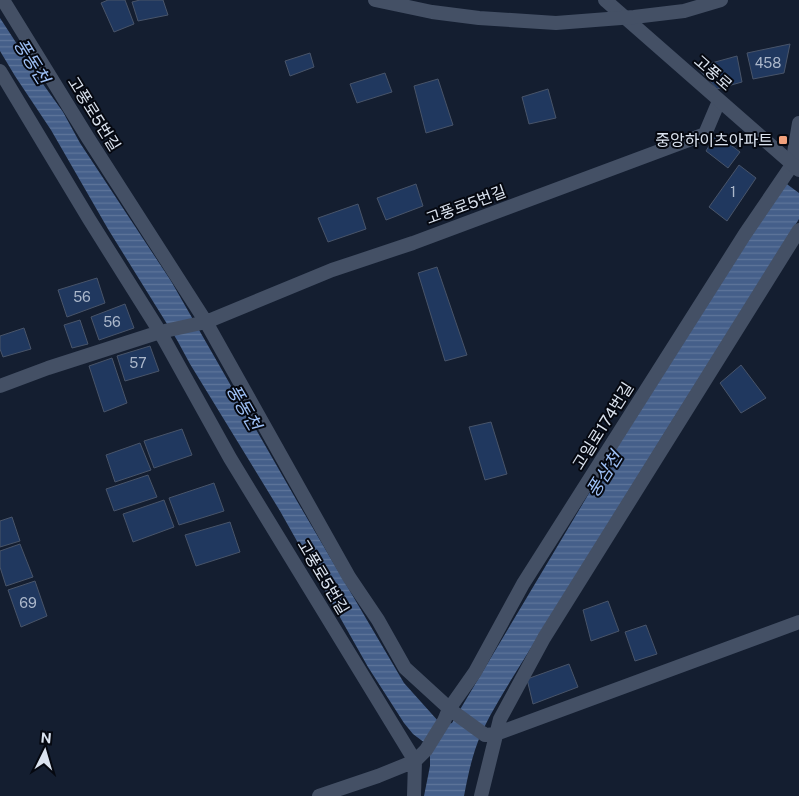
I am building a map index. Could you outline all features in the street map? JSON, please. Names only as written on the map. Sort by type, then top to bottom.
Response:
[{"type":"street","name":"고풍로5번길","points":[[3,0],[203,323],[349,577],[378,620],[405,668],[448,714],[490,734]]},
{"type":"street","points":[[375,0],[432,12],[480,18],[556,23],[684,11],[720,0]]},
{"type":"street","name":"고풍로","points":[[605,0],[796,168]]},
{"type":"street","name":"고풍로5번길","points":[[0,71],[89,218],[165,331],[230,458],[415,761]]},
{"type":"street","name":"고풍로5번길","points":[[203,323],[332,270],[413,243],[705,134],[719,101]]},
{"type":"street","points":[[796,168],[799,123]]},
{"type":"street","name":"고일로174번길","points":[[415,761],[426,750],[474,672],[523,584],[744,234],[796,168]]},
{"type":"street","points":[[481,796],[490,734],[544,638],[799,230]]},
{"type":"street","points":[[0,386],[48,368],[165,331],[203,323]]},
{"type":"street","points":[[490,734],[799,622]]},
{"type":"street","points":[[319,796],[415,761],[414,796]]},
{"type":"water","name":"풍삼천","points":[[0,18],[63,112],[80,143],[171,281],[404,683],[439,722],[445,725],[452,723],[619,443],[784,182],[799,193],[799,219],[491,714],[475,750],[464,796],[424,796],[430,766],[430,749],[404,723],[368,667],[280,511],[108,229],[51,130],[0,51]]},
{"type":"building","points":[[108,0],[125,0],[134,24],[114,32],[101,3]]},
{"type":"building","points":[[163,0],[168,15],[138,21],[132,2]]},
{"type":"building","points":[[790,44],[784,73],[753,79],[747,53]]},
{"type":"building","points":[[310,53],[314,67],[290,76],[285,61]]},
{"type":"building","points":[[737,56],[742,82],[717,89],[697,67]]},
{"type":"building","points":[[385,73],[392,92],[357,103],[350,84]]},
{"type":"building","points":[[438,79],[453,125],[426,133],[414,86]]},
{"type":"building","points":[[548,89],[556,118],[529,124],[522,97]]},
{"type":"building","points":[[716,134],[740,152],[728,168],[706,151]]},
{"type":"building","points":[[739,165],[756,178],[727,221],[709,207]]},
{"type":"building","points":[[416,184],[423,206],[386,220],[377,198]]},
{"type":"building","points":[[358,204],[366,229],[328,242],[318,218]]},
{"type":"building","points":[[437,267],[467,355],[445,361],[418,273]]},
{"type":"building","points":[[97,278],[105,303],[67,317],[58,290]]},
{"type":"building","points":[[125,304],[134,328],[99,340],[91,317]]},
{"type":"building","points":[[80,320],[88,344],[72,348],[64,325]]},
{"type":"building","points":[[24,328],[31,349],[3,357],[0,349],[0,336]]},
{"type":"building","points":[[150,346],[159,371],[125,381],[117,356]]},
{"type":"building","points":[[112,358],[127,403],[104,412],[89,366]]},
{"type":"building","points":[[741,365],[766,398],[741,413],[720,383]]},
{"type":"building","points":[[491,422],[507,474],[485,480],[469,427]]},
{"type":"building","points":[[182,429],[192,455],[154,468],[144,441]]},
{"type":"building","points":[[140,443],[151,470],[115,482],[106,455]]},
{"type":"building","points":[[148,475],[157,497],[114,511],[106,489]]},
{"type":"building","points":[[214,483],[224,511],[179,525],[169,498]]},
{"type":"building","points":[[164,500],[174,527],[133,542],[123,514]]},
{"type":"building","points":[[12,517],[20,541],[0,547],[0,521]]},
{"type":"building","points":[[230,522],[240,552],[196,566],[185,535]]},
{"type":"building","points":[[20,544],[33,577],[6,586],[0,567],[0,551]]},
{"type":"building","points":[[35,581],[47,616],[21,627],[8,590]]},
{"type":"building","points":[[608,601],[619,631],[591,641],[583,610]]},
{"type":"building","points":[[646,625],[657,654],[635,661],[625,632]]},
{"type":"building","points":[[569,664],[578,687],[533,704],[527,679]]},
{"type":"place","name":"중앙하이츠아파트","points":[[783,140]]},
{"type":"water label","name":"풍동천","points":[[32,61]]},
{"type":"water label","name":"풍동천","points":[[244,407]]}]
